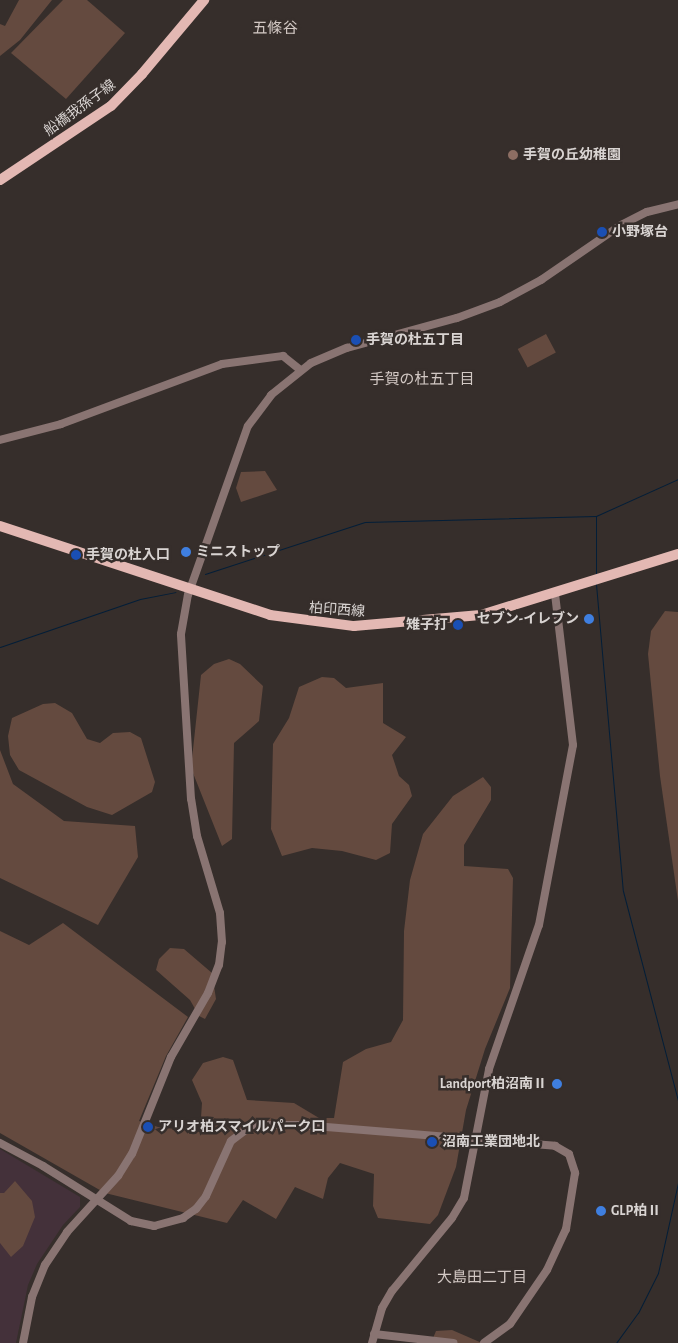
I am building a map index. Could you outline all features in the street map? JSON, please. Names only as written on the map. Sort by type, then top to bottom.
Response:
[{"type":"main road","name":"船橋我孫子線","points":[[0,180],[111,106],[142,74],[204,0]]},
{"type":"main road","name":"柏印西線","points":[[0,526],[284,618],[354,626],[472,617],[555,594],[678,554]]},
{"type":"street","points":[[23,1343],[32,1298],[44,1265],[67,1232],[96,1200],[132,1154],[172,1057],[215,978],[221,954],[220,913],[197,836],[191,799],[180,647],[182,621],[190,588],[248,426],[270,395],[299,369],[347,348],[457,318],[500,302],[541,280],[621,225],[647,212],[678,204]]},
{"type":"street","points":[[0,440],[61,424],[222,364],[283,356],[299,369]]},
{"type":"street","points":[[372,1343],[382,1308],[392,1291],[459,1208],[467,1186],[474,1139],[489,1069],[539,925],[572,757],[573,732],[555,594]]},
{"type":"street","points":[[0,1143],[131,1221],[143,1224],[168,1224],[183,1218],[206,1196],[231,1141],[244,1129],[262,1124],[555,1146],[568,1154],[575,1173],[571,1211],[556,1254],[510,1324],[484,1343]]},
{"type":"street","points":[[374,1334],[453,1343]]},
{"type":"shaded area","points":[[19,0],[52,0],[20,40],[0,56],[0,24],[5,26]]},
{"type":"shaded area","points":[[63,0],[87,0],[125,33],[66,99],[11,53]]},
{"type":"shaded area","points":[[546,334],[556,353],[528,368],[518,349]]},
{"type":"shaded area","points":[[265,471],[277,490],[241,502],[236,488],[241,472]]},
{"type":"shaded area","points":[[665,611],[678,612],[678,901],[660,776],[648,654],[651,631]]},
{"type":"shaded area","points":[[229,659],[240,664],[263,686],[259,721],[234,743],[232,839],[222,846],[191,768],[201,675],[214,664]]},
{"type":"shaded area","points":[[322,677],[334,678],[346,688],[383,683],[383,723],[406,737],[392,755],[399,776],[409,785],[412,796],[392,824],[390,853],[376,860],[342,851],[312,848],[282,856],[271,829],[273,744],[289,718],[299,687]]},
{"type":"shaded area","points":[[55,703],[72,713],[87,739],[100,743],[113,733],[130,732],[141,738],[155,782],[152,792],[112,815],[87,807],[19,770],[10,755],[8,736],[12,718],[43,704]]},
{"type":"shaded area","points":[[0,750],[13,784],[64,821],[135,826],[138,857],[98,925],[0,878]]},
{"type":"shaded area","points":[[483,777],[491,787],[491,800],[464,845],[464,866],[508,869],[513,878],[510,988],[485,1049],[466,1110],[456,1167],[438,1215],[430,1224],[378,1218],[373,1206],[374,1174],[340,1163],[328,1178],[323,1199],[295,1187],[276,1219],[243,1200],[227,1223],[105,1193],[0,1133],[0,931],[29,945],[63,923],[188,1017],[166,1056],[139,1121],[158,1127],[200,1132],[202,1103],[192,1080],[203,1063],[223,1057],[233,1060],[247,1100],[294,1103],[319,1118],[334,1118],[343,1062],[366,1049],[391,1042],[403,1020],[404,931],[410,880],[423,834],[453,796]]},
{"type":"shaded area","points":[[170,948],[184,949],[212,973],[216,999],[205,1019],[199,1016],[190,1000],[156,970],[159,959]]},
{"type":"shaded area","points":[[0,1149],[80,1197],[80,1207],[63,1225],[37,1264],[28,1285],[16,1343],[0,1343]]},
{"type":"shaded area","points":[[15,1181],[32,1201],[35,1217],[23,1246],[11,1257],[0,1243],[0,1193],[4,1193]]},
{"type":"shaded area","points":[[452,1330],[482,1343],[431,1343],[436,1331]]},
{"type":"waterway","points":[[205,574],[365,522],[596,516],[678,479]]},
{"type":"waterway","points":[[596,516],[596,575]]},
{"type":"waterway","points":[[596,584],[623,891],[678,1100]]},
{"type":"waterway","points":[[0,647],[140,599],[175,592]]},
{"type":"waterway","points":[[616,1343],[638,1313],[658,1273],[678,1183]]},
{"type":"place","name":"手賀の丘幼稚園","points":[[513,155]]},
{"type":"place","name":"小野塚台","points":[[602,232]]},
{"type":"place","name":"手賀の杜五丁目","points":[[356,340]]},
{"type":"place","name":"ミニストップ","points":[[186,552]]},
{"type":"place","name":"手賀の杜入口","points":[[76,555]]},
{"type":"place","name":"セブン-イレブン","points":[[589,619]]},
{"type":"place","name":"雉子打","points":[[458,625]]},
{"type":"place","name":"Landport柏沼南Ⅱ","points":[[557,1084]]},
{"type":"place","name":"アリオ柏スマイルパーク口","points":[[148,1127]]},
{"type":"place","name":"沼南工業団地北","points":[[432,1142]]},
{"type":"place","name":"GLP柏Ⅱ","points":[[601,1211]]},
{"type":"district","name":"五條谷","points":[[275,29]]},
{"type":"district","name":"手賀の杜五丁目","points":[[422,380]]},
{"type":"district","name":"大島田二丁目","points":[[482,1278]]}]
